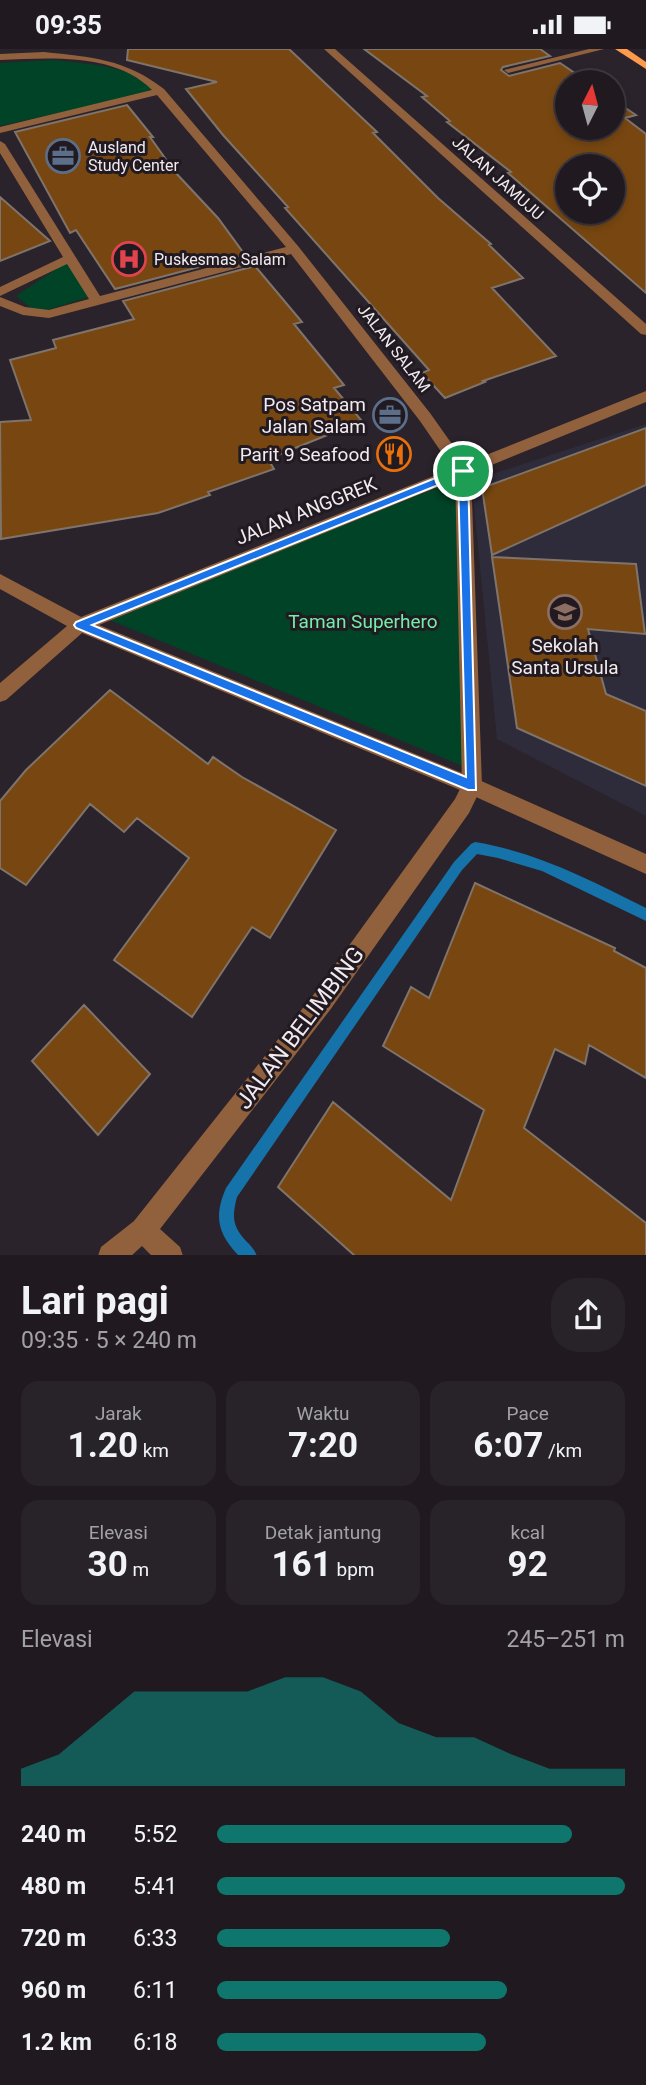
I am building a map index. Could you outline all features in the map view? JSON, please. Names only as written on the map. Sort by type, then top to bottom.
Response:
[{"type":"main road","points":[[620,49],[646,66]]},
{"type":"street","name":"JALAN JAMUJU","points":[[329,49],[646,331]]},
{"type":"street","name":"JALAN SALAM","points":[[0,57],[44,55],[96,60],[122,67],[144,78],[160,92],[294,249],[425,417],[463,471]]},
{"type":"street","points":[[0,130],[160,92]]},
{"type":"street","points":[[0,144],[96,302]]},
{"type":"street","points":[[0,301],[23,311],[42,314],[294,249]]},
{"type":"street","points":[[0,292],[70,258]]},
{"type":"street","name":"JALAN ANGGREK","points":[[0,694],[80,625],[646,396]]},
{"type":"street","points":[[463,471],[472,786]]},
{"type":"street","points":[[0,581],[80,625],[472,786],[646,865]]},
{"type":"street","name":"JALAN BELIMBING","points":[[110,1255],[143,1230],[322,1002],[462,806],[472,786]]},
{"type":"street","points":[[143,1230],[171,1255]]},
{"type":"lane","points":[[508,70],[600,49]]},
{"type":"shaded area","name":"Sekolah Santa Ursula","points":[[646,424],[646,816],[497,739],[472,485],[480,478]]},
{"type":"green space","points":[[54,60],[123,71],[148,82],[158,91],[0,126],[0,63]]},
{"type":"green space","points":[[70,260],[89,297],[37,313],[16,296]]},
{"type":"green space","name":"Taman Superhero","points":[[455,481],[465,767],[105,618]]},
{"type":"building","points":[[128,49],[289,49],[377,132],[373,133],[438,198],[491,244],[489,245],[523,278],[492,288],[556,356],[483,381],[485,382],[445,398],[422,373],[429,370],[285,208],[288,207],[186,89],[217,82],[127,60]]},
{"type":"building","points":[[364,49],[540,49],[550,56],[503,67],[501,70],[509,76],[560,63],[570,70],[555,70],[555,140],[625,140],[625,118],[646,134],[646,293],[567,224],[625,224],[625,154],[555,154],[555,214],[508,173],[511,172],[447,122],[450,121],[422,97],[427,96]]},
{"type":"building","points":[[127,105],[153,137],[150,137],[175,172],[218,218],[245,255],[115,289],[76,230],[70,233],[15,132]]},
{"type":"building","points":[[625,108],[636,115],[625,118]]},
{"type":"building","points":[[0,197],[50,241],[0,261]]},
{"type":"building","points":[[255,266],[302,322],[294,324],[344,385],[334,388],[362,421],[268,459],[274,469],[158,513],[1,539],[0,422],[31,420],[10,360],[56,348],[53,340],[134,319],[123,301]]},
{"type":"building","points":[[646,428],[646,485],[492,555],[482,488]]},
{"type":"building","points":[[492,557],[636,564],[645,634],[588,629],[606,694],[646,711],[646,786],[517,728]]},
{"type":"building","points":[[110,690],[208,764],[213,757],[242,777],[336,830],[270,938],[252,927],[192,1017],[114,960],[189,858],[137,818],[124,832],[90,804],[26,885],[0,868],[0,801],[26,770]]},
{"type":"building","points":[[475,883],[615,948],[614,951],[646,968],[646,1078],[589,1045],[585,1064],[555,1049],[524,1128],[646,1223],[646,1255],[354,1255],[278,1187],[333,1102],[451,1200],[484,1110],[383,1046],[411,987],[429,998]]},
{"type":"building","points":[[84,1005],[150,1074],[98,1135],[32,1061]]},
{"type":"waterway","points":[[249,1255],[228,1228],[226,1213],[231,1193],[458,866],[475,848],[520,857],[542,865],[646,915]]},
{"type":"place","name":"Ausland Study Center","points":[[63,156]]},
{"type":"place","name":"Puskesmas Salam","points":[[129,259]]},
{"type":"place","name":"Pos Satpam Jalan Salam","points":[[390,415]]},
{"type":"place","name":"Parit 9 Seafood","points":[[394,454]]},
{"type":"place","name":"Sekolah Santa Ursula","points":[[565,612]]},
{"type":"route","points":[[463,471],[472,786],[80,625],[176,586],[463,471]]}]
